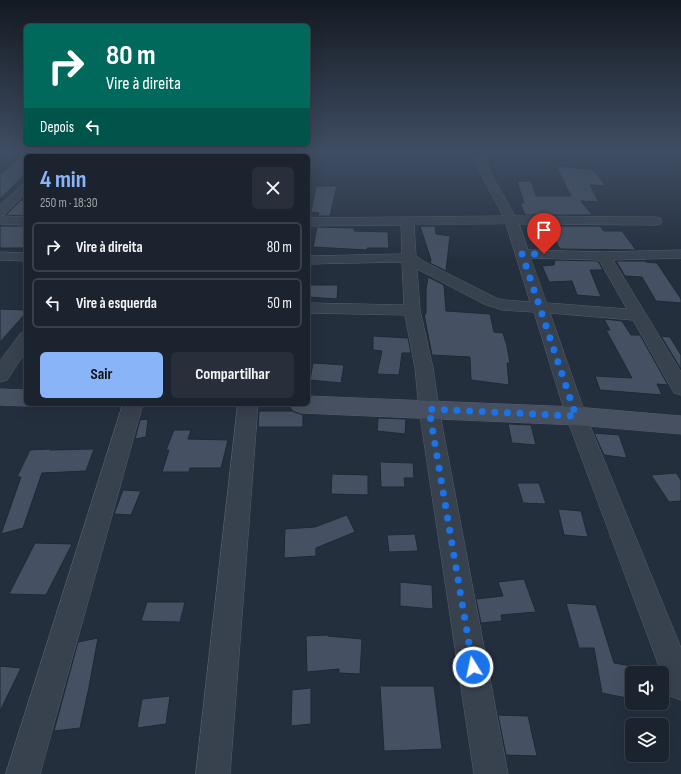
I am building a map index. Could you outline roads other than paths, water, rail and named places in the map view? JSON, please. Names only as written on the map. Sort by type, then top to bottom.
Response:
[{"type":"street","points":[[494,188],[511,220],[576,416],[681,685]]},
{"type":"street","points":[[0,195],[22,191]]},
{"type":"street","points":[[0,212],[22,191]]},
{"type":"street","points":[[0,220],[24,221]]},
{"type":"street","points":[[310,222],[511,220],[656,221]]},
{"type":"street","points":[[407,221],[412,310],[424,368],[429,409],[491,774]]},
{"type":"street","points":[[522,254],[604,256],[681,254]]},
{"type":"street","points":[[0,256],[24,257]]},
{"type":"street","points":[[604,256],[681,388]]},
{"type":"street","points":[[310,260],[410,258],[420,265],[490,301],[502,305],[638,315]]},
{"type":"street","points":[[310,308],[412,310]]},
{"type":"street","points":[[0,375],[24,341]]},
{"type":"street","points":[[0,398],[24,398]]},
{"type":"street","points":[[310,404],[576,416],[681,425]]},
{"type":"street","points":[[22,774],[132,406]]},
{"type":"street","points":[[213,774],[248,406]]}]
